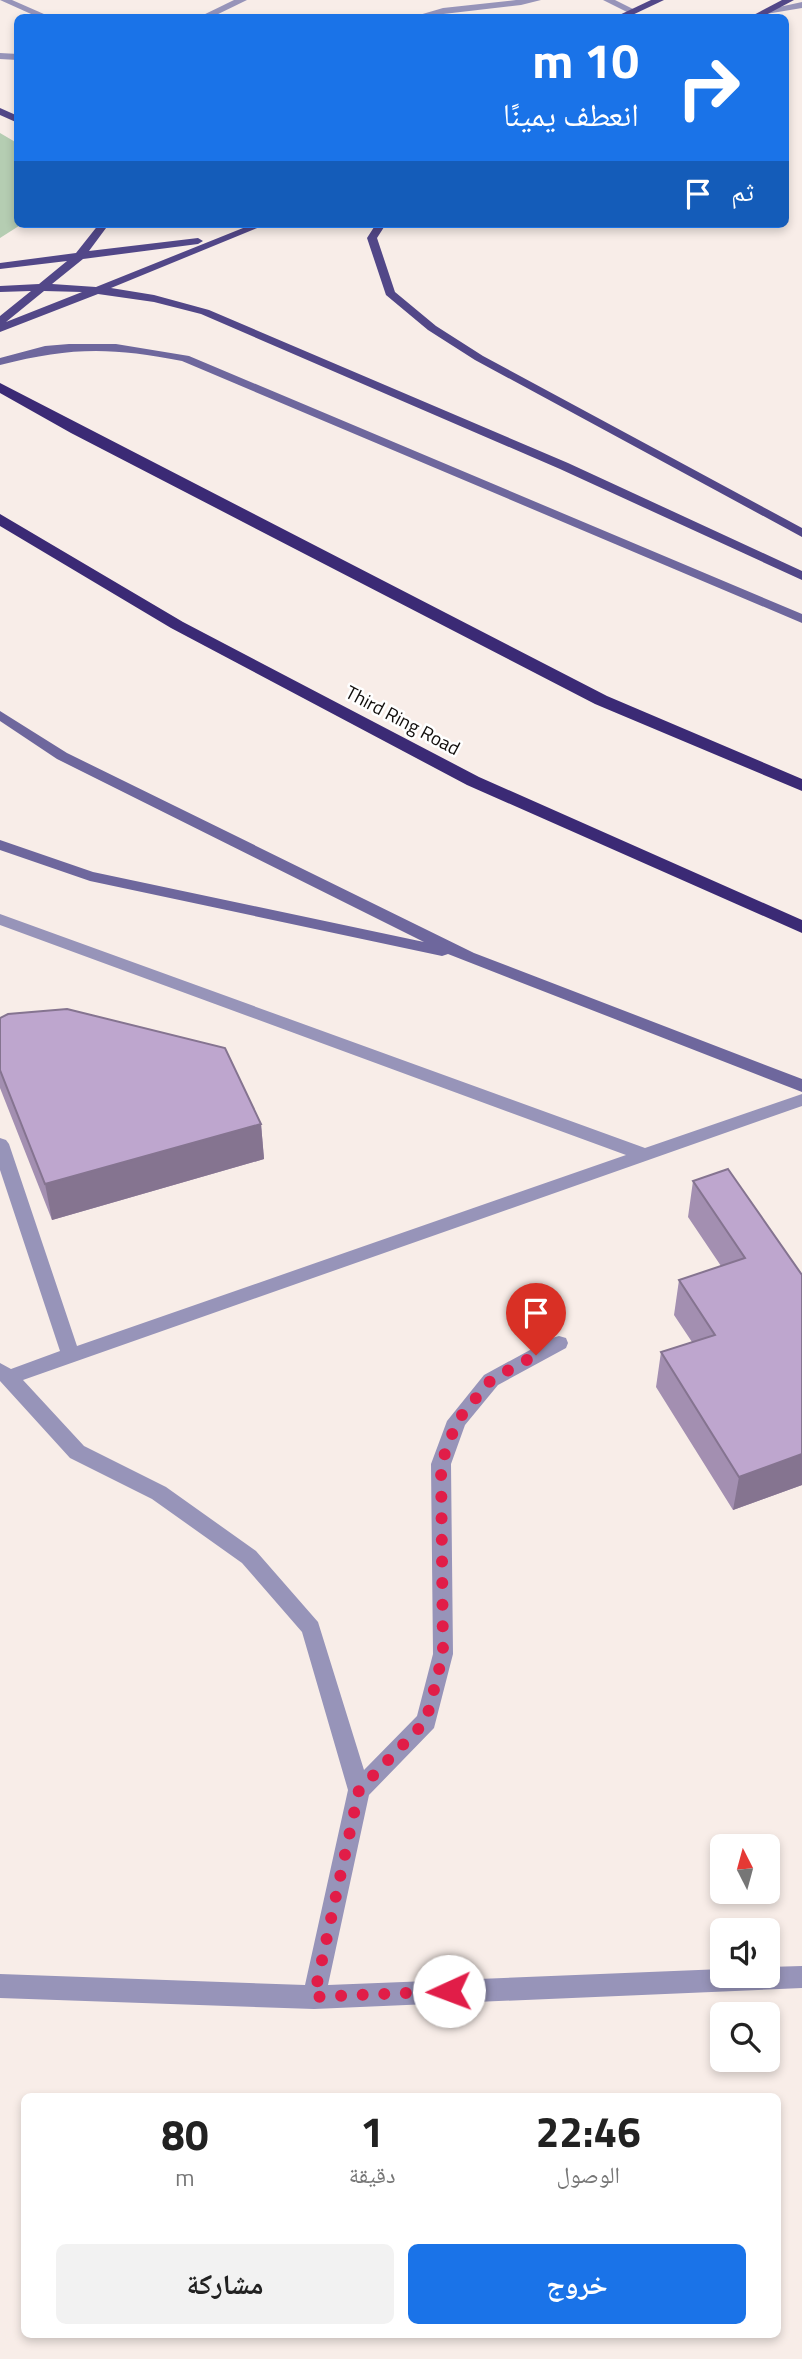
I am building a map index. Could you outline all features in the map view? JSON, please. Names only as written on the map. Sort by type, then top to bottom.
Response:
[{"type":"highway","points":[[0,387],[76,430],[601,700],[802,786]]},
{"type":"highway","name":"Third Ring Road","points":[[0,519],[177,625],[473,781],[802,927]]},
{"type":"main road","points":[[626,14],[659,0]]},
{"type":"main road","points":[[760,14],[789,0]]},
{"type":"main road","points":[[0,322],[82,254],[101,228]]},
{"type":"main road","points":[[0,329],[251,228]]},
{"type":"main road","points":[[378,228],[372,238],[390,293],[432,328],[490,364],[802,533]]},
{"type":"main road","points":[[0,265],[223,238]]},
{"type":"main road","points":[[0,289],[43,286],[97,288],[156,298],[205,312],[564,466],[802,576]]},
{"type":"main road","points":[[0,362],[54,349],[104,346],[145,349],[185,358],[802,619]]},
{"type":"main road","points":[[0,715],[62,756],[468,957],[802,1086]]},
{"type":"main road","points":[[0,845],[90,876],[468,957]]},
{"type":"street","points":[[4,0],[39,14]]},
{"type":"street","points":[[210,14],[242,0]]},
{"type":"street","points":[[429,14],[454,8],[503,6],[536,0]]},
{"type":"street","points":[[608,0],[632,11]]},
{"type":"street","points":[[766,11],[802,5]]},
{"type":"street","points":[[0,919],[645,1155]]},
{"type":"street","points":[[314,1997],[359,1790],[311,1628],[248,1557],[159,1493],[77,1452],[4,1374],[71,1355],[802,1100]]},
{"type":"street","points":[[0,1144],[71,1355]]},
{"type":"street","points":[[359,1790],[426,1721],[443,1654],[441,1464],[457,1421],[491,1380],[559,1343]]},
{"type":"street","points":[[0,1986],[314,1997],[802,1977]]},
{"type":"green space","points":[[0,133],[14,141],[16,228],[0,238]]},
{"type":"building","points":[[67,1009],[225,1048],[261,1124],[45,1184],[0,1070],[0,1018],[8,1014]]},
{"type":"building","points":[[728,1169],[802,1275],[802,1454],[739,1477],[661,1352],[715,1335],[679,1280],[745,1258],[693,1181]]},
{"type":"route","points":[[449,1991],[314,1997],[359,1790],[426,1721],[443,1654],[441,1464],[457,1421],[491,1380],[536,1355]]}]
